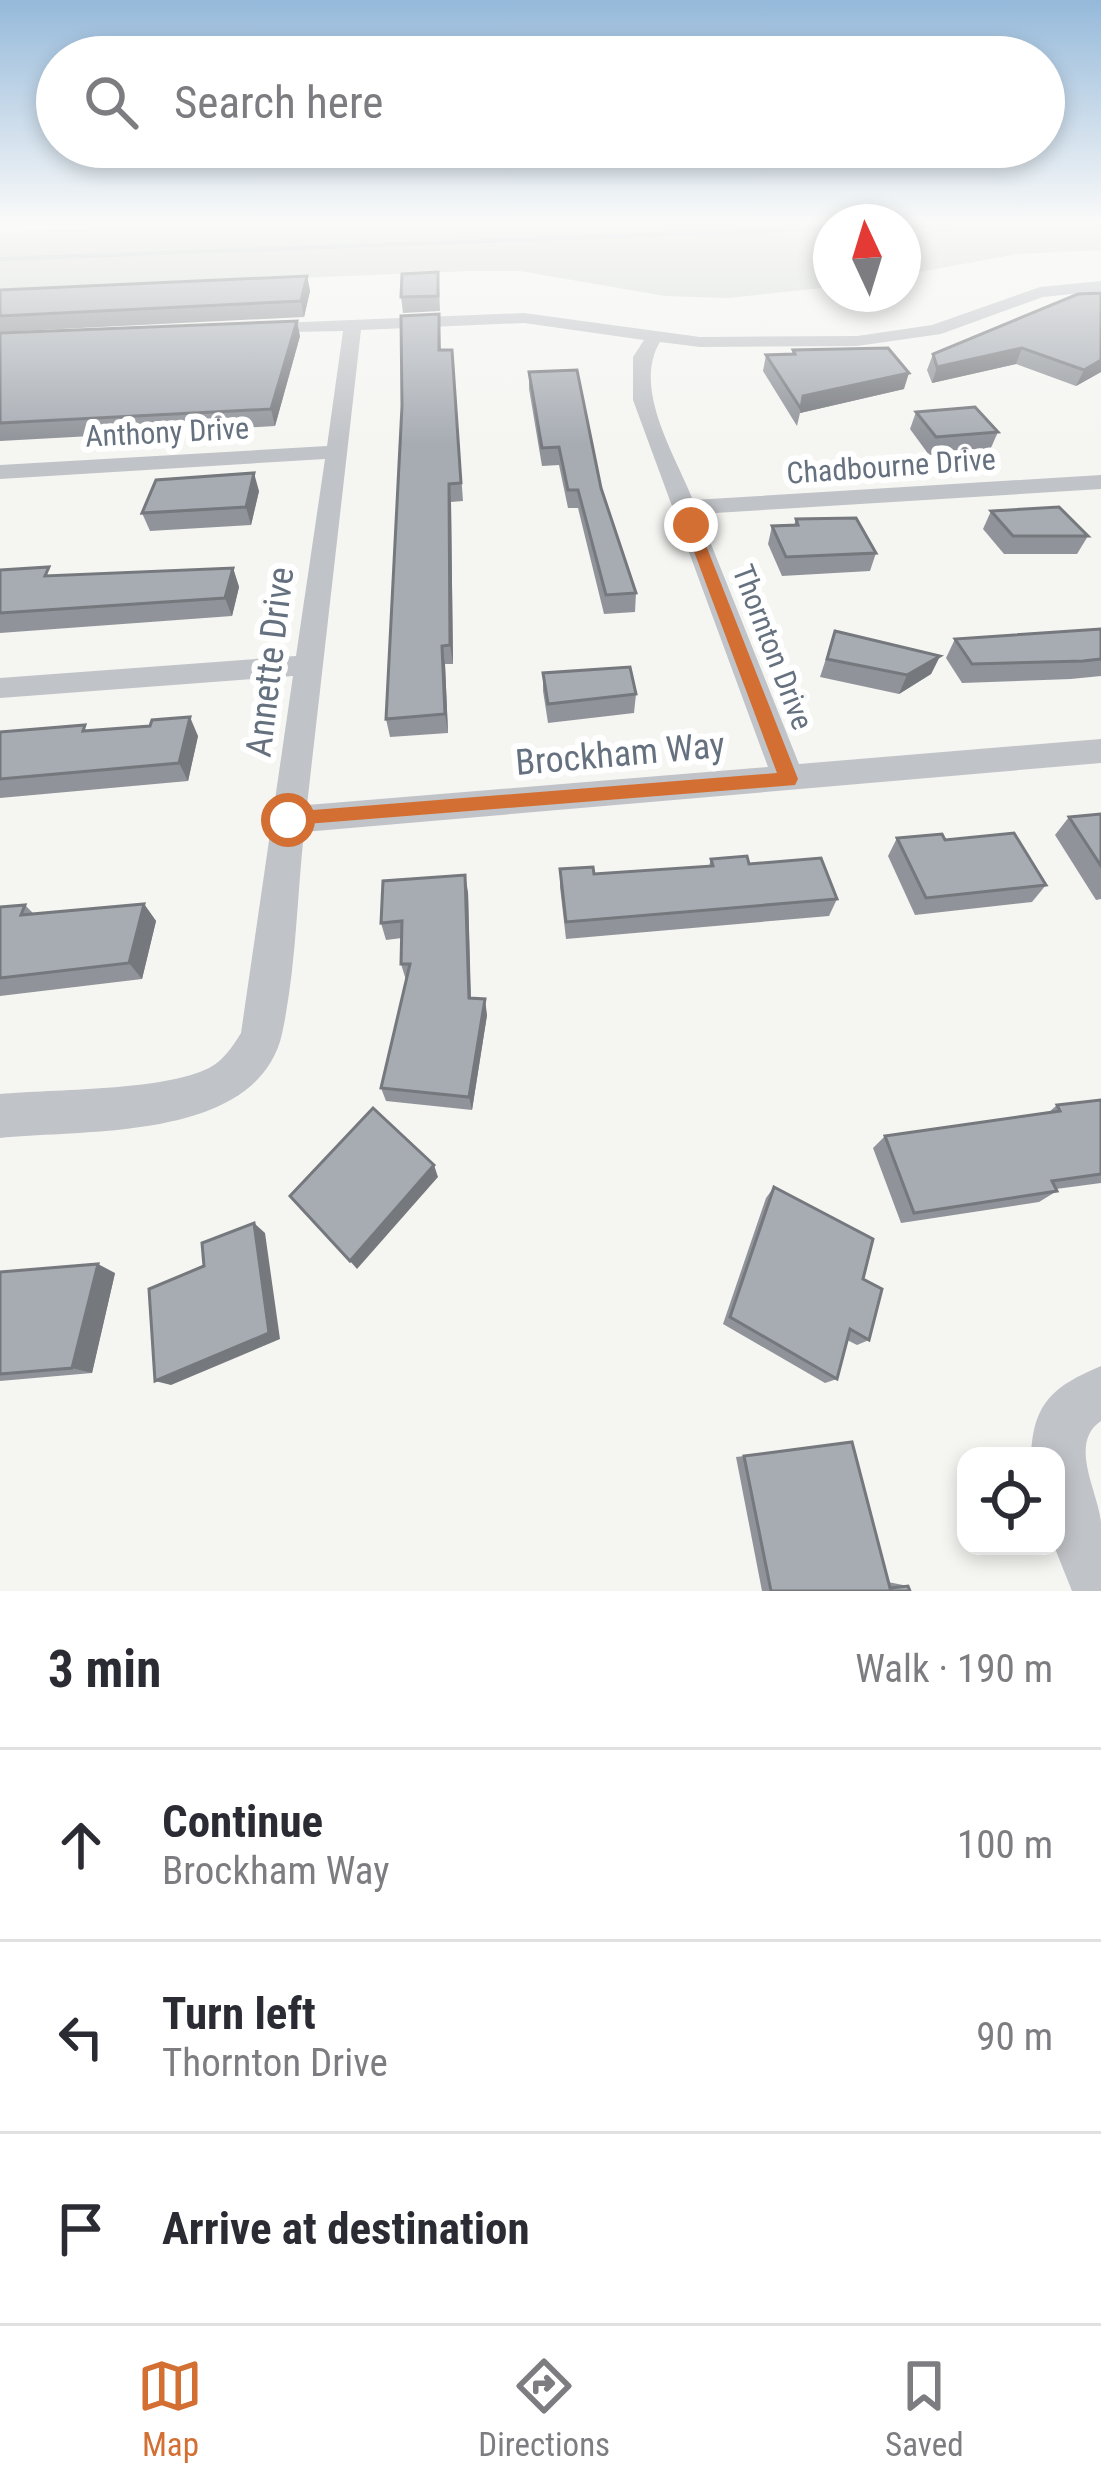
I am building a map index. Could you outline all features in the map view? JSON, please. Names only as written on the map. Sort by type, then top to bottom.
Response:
[{"type":"street","points":[[235,330],[494,318],[554,320],[655,336],[756,344],[935,330],[1031,295]]},
{"type":"street","name":"Annette Drive","points":[[0,1116],[196,1094],[237,1074],[253,1055],[261,1036],[353,324]]},
{"type":"street","name":"Thornton Drive","points":[[655,336],[642,357],[640,387],[789,779]]},
{"type":"street","name":"Anthony Drive","points":[[0,472],[337,452]]},
{"type":"street","name":"Chadbourne Drive","points":[[685,508],[1101,482]]},
{"type":"street","points":[[0,688],[308,665]]},
{"type":"street","name":"Brockham Way","points":[[288,820],[1101,751]]},
{"type":"street","points":[[1101,1393],[1072,1412],[1057,1437],[1058,1469],[1101,1588]]},
{"type":"shaded area","points":[[661,295],[754,295],[665,296]]},
{"type":"building","points":[[0,295],[302,295],[301,301],[0,316]]},
{"type":"building","points":[[1075,295],[1101,295],[1101,360],[1084,370],[1022,348],[937,367],[933,354]]},
{"type":"building","points":[[439,314],[439,350],[452,350],[461,483],[449,484],[450,645],[442,646],[445,714],[386,719],[402,406],[401,316]]},
{"type":"building","points":[[297,321],[271,409],[0,423],[0,333]]},
{"type":"building","points":[[888,348],[909,373],[803,396],[801,409],[766,355],[795,354],[793,350]]},
{"type":"building","points":[[577,370],[601,488],[636,593],[606,595],[578,490],[568,490],[559,447],[542,448],[529,372]]},
{"type":"building","points":[[975,407],[998,432],[936,437],[916,412]]},
{"type":"building","points":[[254,473],[246,507],[142,513],[156,480]]},
{"type":"building","points":[[1059,507],[1088,536],[1013,536],[991,511]]},
{"type":"building","points":[[856,518],[876,553],[786,557],[772,526],[798,525],[796,519]]},
{"type":"building","points":[[49,567],[45,576],[233,568],[225,598],[0,613],[0,570]]},
{"type":"building","points":[[1101,629],[1101,659],[1083,661],[972,664],[955,639]]},
{"type":"building","points":[[835,631],[940,656],[907,675],[827,659]]},
{"type":"building","points":[[630,667],[636,694],[548,704],[543,673]]},
{"type":"building","points":[[190,717],[179,763],[0,779],[0,732],[150,726],[152,720]]},
{"type":"building","points":[[1101,814],[1101,866],[1069,817]]},
{"type":"building","points":[[1014,833],[1046,885],[926,898],[897,838],[942,834],[945,840]]},
{"type":"building","points":[[747,856],[749,864],[821,858],[837,899],[566,922],[560,869],[593,867],[594,874],[713,866],[711,859]]},
{"type":"building","points":[[465,875],[469,998],[485,999],[469,1097],[381,1088],[410,964],[401,964],[402,921],[381,923],[383,881]]},
{"type":"building","points":[[144,904],[129,963],[0,978],[0,907],[25,905],[21,915]]},
{"type":"building","points":[[1101,1100],[1101,1174],[1052,1181],[1057,1191],[914,1213],[885,1136],[1060,1111],[1057,1105]]},
{"type":"building","points":[[373,1108],[434,1165],[350,1261],[290,1196]]},
{"type":"building","points":[[774,1187],[873,1239],[863,1279],[882,1289],[869,1340],[850,1329],[837,1379],[730,1317]]},
{"type":"building","points":[[254,1223],[269,1333],[155,1381],[149,1289],[204,1266],[202,1243]]},
{"type":"building","points":[[98,1264],[72,1368],[0,1374],[0,1272]]},
{"type":"building","points":[[852,1442],[890,1588],[908,1586],[910,1591],[771,1591],[744,1456]]},
{"type":"route","points":[[288,820],[789,779],[691,525]]}]
